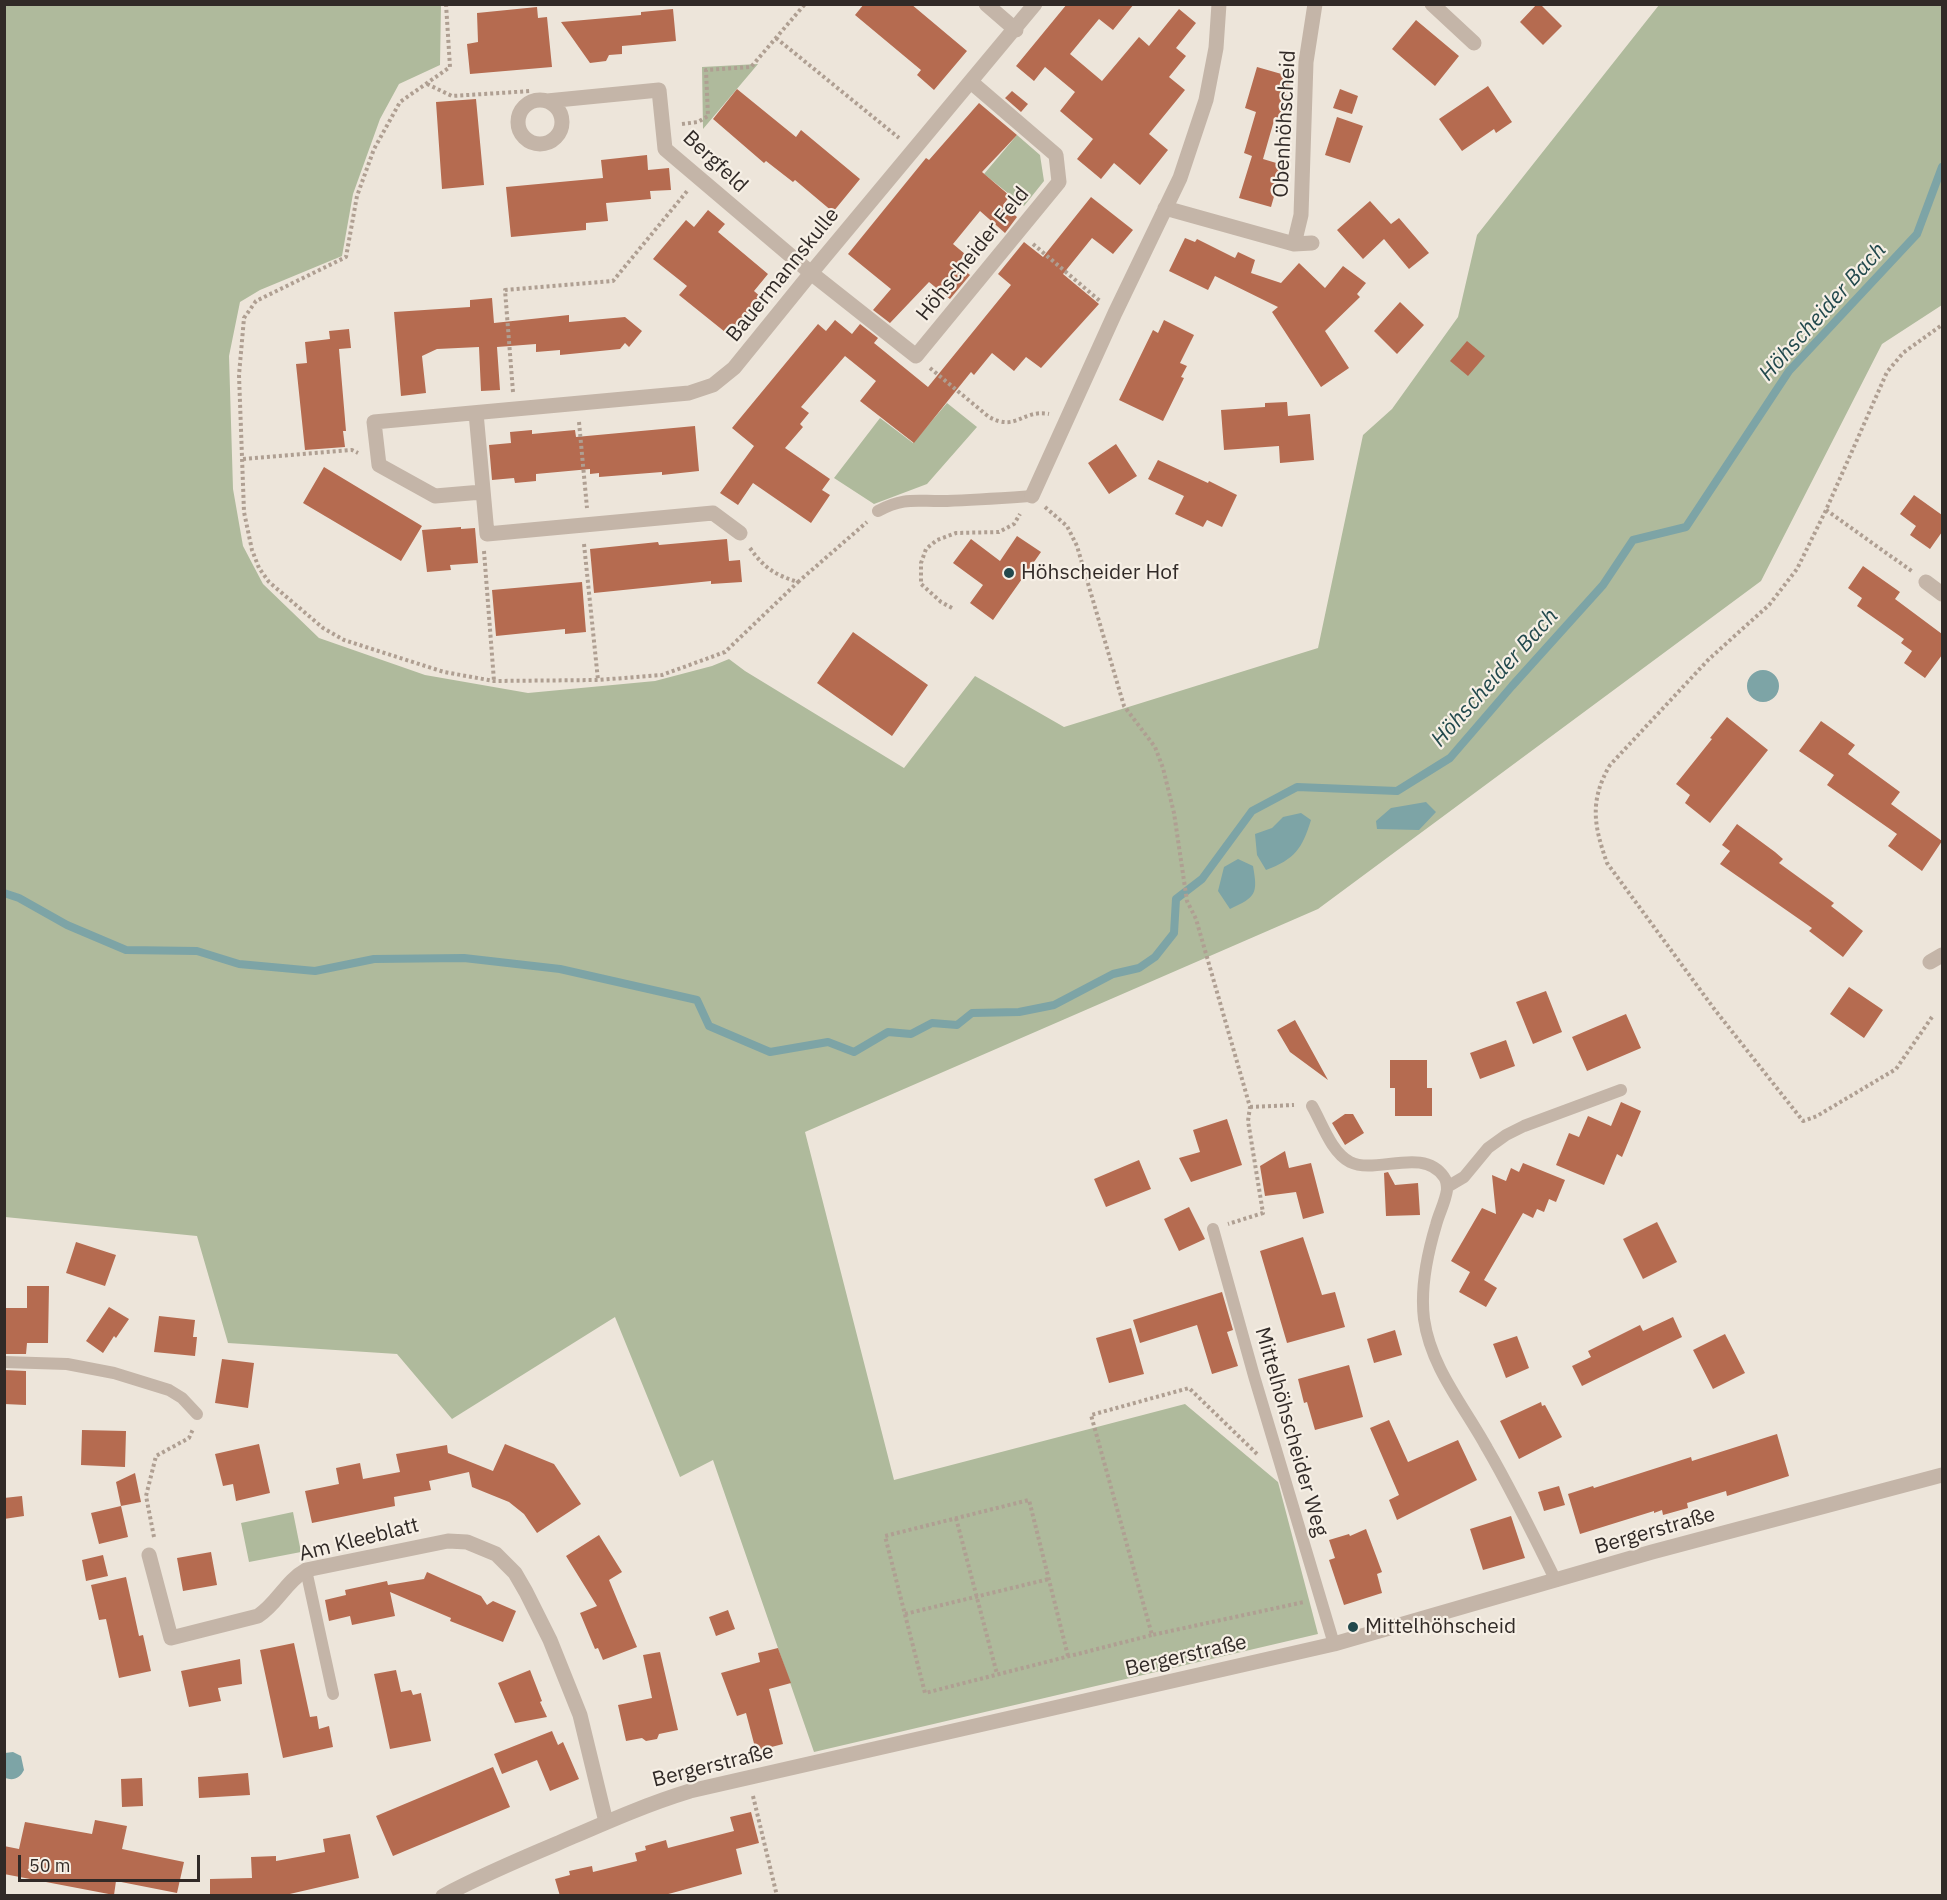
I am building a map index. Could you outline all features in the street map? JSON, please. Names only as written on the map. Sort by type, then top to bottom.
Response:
[{"type":"street","points":[[986,4],[1016,30]]},
{"type":"street","name":"Bauermannskulle","points":[[379,465],[374,422],[689,393],[713,385],[734,368],[1016,30],[1035,4]]},
{"type":"street","points":[[1032,496],[1115,313],[1180,178],[1206,100],[1216,48],[1219,4]]},
{"type":"street","name":"Obenhöhscheid","points":[[1294,244],[1301,215],[1306,62],[1315,4]]},
{"type":"street","points":[[1432,4],[1473,43]]},
{"type":"street","name":"Höhscheider Feld","points":[[916,356],[1059,182],[1056,155],[971,82]]},
{"type":"street","name":"Bergfeld","points":[[547,101],[659,90],[665,149],[811,273]]},
{"type":"street","points":[[1165,208],[1294,244],[1311,243]]},
{"type":"street","points":[[811,273],[916,356]]},
{"type":"street","points":[[476,413],[487,534],[713,513],[740,533]]},
{"type":"street","points":[[379,465],[435,496],[482,492]]},
{"type":"street","points":[[1926,582],[1942,594]]},
{"type":"street","name":"Bergerstraße","points":[[445,1895],[479,1877],[666,1798],[1334,1644],[1652,1552],[1942,1475]]},
{"type":"street","name":"Am Kleeblatt","points":[[149,1555],[171,1638],[258,1616],[268,1608],[294,1577],[306,1570],[448,1541],[467,1542],[496,1554],[515,1573],[550,1640],[580,1715],[606,1822]]},
{"type":"lane","points":[[878,511],[892,503],[906,500],[943,501],[1032,496]]},
{"type":"lane","points":[[1447,1187],[1464,1177],[1488,1148],[1506,1135],[1524,1126],[1621,1090]]},
{"type":"lane","points":[[1312,1106],[1334,1146],[1351,1162],[1362,1165],[1412,1162],[1427,1164],[1439,1171],[1446,1179],[1445,1201],[1436,1223],[1424,1282],[1423,1303],[1431,1348],[1444,1377],[1511,1490],[1556,1581]]},
{"type":"lane","name":"Mittelhöhscheider Weg","points":[[1213,1229],[1254,1377],[1334,1644]]},
{"type":"lane","points":[[4,1362],[67,1364],[114,1373],[169,1390],[182,1398],[197,1413]]},
{"type":"lane","points":[[306,1570],[333,1694]]},
{"type":"path","points":[[446,4],[450,67],[400,102],[374,149],[357,196],[346,257],[256,301],[244,318],[240,375],[244,512],[252,550],[259,568],[269,582],[323,628],[344,640],[444,672],[494,681],[598,680],[662,675],[725,652],[798,582],[878,511]]},
{"type":"path","points":[[663,126],[698,123],[708,116],[706,70],[751,67],[805,4]]},
{"type":"path","points":[[776,38],[914,150]]},
{"type":"path","points":[[426,83],[452,96],[546,90],[547,101]]},
{"type":"path","points":[[515,409],[505,290],[613,281],[697,178]]},
{"type":"path","points":[[1019,232],[1115,313]]},
{"type":"path","points":[[1932,1017],[1896,1069],[1816,1116],[1803,1121],[1761,1071],[1607,863],[1598,838],[1595,807],[1597,793],[1610,765],[1709,659],[1769,605],[1797,569],[1826,510],[1887,372],[1903,353],[1942,325]]},
{"type":"path","points":[[916,356],[997,422],[1010,423],[1037,413],[1046,413],[1065,422]]},
{"type":"path","points":[[578,404],[598,680]]},
{"type":"path","points":[[243,459],[352,450],[379,465]]},
{"type":"path","points":[[952,608],[921,585],[921,563],[926,549],[937,540],[956,533],[999,532],[1014,524],[1032,496],[1067,526],[1077,546],[1124,706],[1155,747],[1163,768],[1174,813],[1187,901],[1196,919],[1250,1107],[1248,1121],[1263,1214],[1213,1229]]},
{"type":"path","points":[[1826,510],[1926,582]]},
{"type":"path","points":[[740,533],[760,562],[779,576],[798,582]]},
{"type":"path","points":[[487,534],[482,534],[494,681]]},
{"type":"path","points":[[1250,1107],[1312,1106]]},
{"type":"path","points":[[1152,1635],[1091,1415],[1190,1388],[1260,1456]]},
{"type":"path","points":[[149,1555],[155,1539],[146,1496],[156,1456],[189,1438],[197,1413]]},
{"type":"path","points":[[1068,1656],[1029,1500],[885,1536],[925,1693],[1152,1635],[1319,1599]]},
{"type":"path","points":[[956,1518],[997,1674]]},
{"type":"path","points":[[905,1614],[1049,1579]]},
{"type":"path","points":[[748,1778],[777,1896]]},
{"type":"green space","points":[[5,5],[441,5],[440,65],[399,84],[380,119],[353,194],[342,256],[260,290],[240,302],[229,356],[233,489],[243,546],[263,584],[319,638],[425,675],[528,693],[655,681],[712,666],[729,659],[904,768],[975,676],[1064,727],[1318,648],[1363,435],[1392,409],[1458,317],[1477,235],[1659,5],[1942,5],[1942,305],[1882,344],[1761,581],[1318,909],[805,1132],[894,1480],[1185,1404],[1278,1482],[1318,1634],[814,1752],[713,1460],[680,1477],[615,1317],[452,1419],[397,1354],[228,1343],[197,1236],[5,1217]]},
{"type":"green space","points":[[758,64],[703,129],[702,67]]},
{"type":"green space","points":[[1017,135],[1040,155],[1044,181],[1024,206],[984,174]]},
{"type":"green space","points":[[947,403],[977,427],[927,484],[874,504],[834,478],[880,418],[913,443]]},
{"type":"green space","points":[[293,1512],[301,1552],[249,1562],[241,1523]]},
{"type":"water","points":[[1763,670],[1774,675],[1779,686],[1774,697],[1763,702],[1752,697],[1747,686],[1752,675]]},
{"type":"water","points":[[1426,802],[1436,812],[1419,830],[1377,829],[1376,821],[1391,808]]},
{"type":"water","points":[[1301,813],[1311,820],[1300,846],[1284,862],[1266,870],[1257,855],[1255,834],[1272,828],[1283,817]]},
{"type":"water","points":[[1238,859],[1253,866],[1255,889],[1250,898],[1230,909],[1218,891],[1224,867]]},
{"type":"water","points":[[13,1752],[21,1756],[24,1770],[16,1778],[8,1779],[5,1778],[5,1753]]},
{"type":"building","points":[[864,4],[911,4],[967,51],[934,90],[917,75],[921,70],[855,15]]},
{"type":"building","points":[[1067,4],[1134,4],[1113,30],[1099,19],[1070,54],[1102,81],[1139,37],[1149,46],[1179,9],[1196,23],[1176,48],[1186,56],[1169,77],[1185,90],[1149,134],[1168,150],[1140,185],[1114,163],[1101,179],[1077,159],[1093,139],[1060,111],[1075,92],[1045,67],[1034,81],[1016,66]]},
{"type":"building","points":[[1537,4],[1540,4],[1562,26],[1543,45],[1520,22]]},
{"type":"building","points":[[537,7],[538,18],[547,17],[552,67],[470,74],[467,44],[478,42],[477,13]]},
{"type":"building","points":[[673,9],[676,41],[622,46],[622,54],[609,55],[606,61],[590,63],[561,22],[641,15],[641,12]]},
{"type":"building","points":[[1416,20],[1459,56],[1435,86],[1392,49]]},
{"type":"building","points":[[1257,67],[1292,77],[1279,118],[1275,117],[1263,159],[1283,165],[1271,207],[1239,198],[1252,156],[1244,153],[1256,112],[1245,108]]},
{"type":"building","points":[[1488,86],[1512,122],[1496,133],[1494,129],[1462,151],[1439,119]]},
{"type":"building","points":[[737,89],[796,137],[801,130],[860,179],[833,212],[795,180],[793,182],[766,161],[764,163],[713,119]]},
{"type":"building","points":[[1340,89],[1358,96],[1352,114],[1333,108]]},
{"type":"building","points":[[1012,91],[1028,104],[1021,112],[1005,98]]},
{"type":"building","points":[[476,99],[484,185],[442,189],[436,102]]},
{"type":"building","points":[[979,103],[1017,135],[982,172],[1010,196],[1003,205],[1017,217],[1005,233],[980,211],[953,244],[965,254],[957,264],[970,275],[950,299],[929,282],[890,323],[873,310],[891,289],[848,254],[926,158],[929,160]]},
{"type":"building","points":[[1337,117],[1363,126],[1350,163],[1325,155]]},
{"type":"building","points":[[647,155],[648,170],[669,168],[671,190],[650,191],[651,199],[606,203],[608,221],[586,223],[586,230],[511,237],[506,187],[603,178],[601,160]]},
{"type":"building","points":[[1091,197],[1133,230],[1113,254],[1092,238],[1063,274],[1099,304],[1041,368],[1026,357],[1014,371],[992,353],[974,375],[971,372],[914,443],[860,401],[876,381],[845,356],[801,407],[809,413],[800,424],[803,427],[785,448],[830,479],[822,490],[830,495],[811,523],[753,483],[738,505],[720,493],[754,446],[732,428],[818,324],[826,331],[835,320],[852,334],[860,324],[878,338],[874,343],[928,387],[1011,285],[998,274],[1024,242],[1043,257]]},
{"type":"building","points":[[1370,201],[1391,224],[1399,218],[1429,253],[1409,269],[1384,239],[1363,259],[1337,230]]},
{"type":"building","points":[[708,210],[725,224],[718,232],[768,274],[754,291],[762,298],[730,336],[679,295],[687,286],[653,259],[686,220],[694,227]]},
{"type":"building","points":[[1185,238],[1195,242],[1197,239],[1235,258],[1238,252],[1255,260],[1251,273],[1281,283],[1299,263],[1325,288],[1343,266],[1366,283],[1357,294],[1360,297],[1325,331],[1349,368],[1321,387],[1272,312],[1278,307],[1215,276],[1208,290],[1169,271]]},
{"type":"building","points":[[492,298],[494,323],[569,315],[569,322],[625,317],[642,331],[629,347],[625,343],[620,349],[560,355],[560,350],[536,352],[536,344],[497,347],[500,390],[481,391],[479,347],[437,349],[422,356],[426,393],[401,396],[394,312],[470,307],[470,300]]},
{"type":"building","points":[[1400,302],[1424,325],[1397,354],[1374,331]]},
{"type":"building","points":[[1164,320],[1194,335],[1180,363],[1187,366],[1181,377],[1184,378],[1163,421],[1119,400],[1153,330],[1158,333]]},
{"type":"building","points":[[349,329],[351,348],[339,349],[346,431],[343,431],[345,447],[305,450],[296,364],[307,363],[305,342],[330,339],[329,331]]},
{"type":"building","points":[[1467,341],[1485,356],[1468,376],[1450,361]]},
{"type":"building","points":[[1287,402],[1288,416],[1310,414],[1314,460],[1280,463],[1279,446],[1224,450],[1221,410],[1265,407],[1265,403]]},
{"type":"building","points":[[695,426],[699,471],[599,477],[599,473],[590,474],[590,469],[536,474],[536,481],[515,483],[514,478],[492,480],[489,445],[511,443],[510,432],[532,430],[532,434],[575,430],[576,437]]},
{"type":"building","points":[[1116,444],[1137,476],[1109,494],[1088,463]]},
{"type":"building","points":[[1158,460],[1237,495],[1222,527],[1207,520],[1203,527],[1175,514],[1184,496],[1148,479]]},
{"type":"building","points":[[324,467],[422,526],[401,561],[303,503]]},
{"type":"building","points":[[1914,495],[1942,515],[1942,532],[1930,549],[1910,535],[1916,526],[1900,514]]},
{"type":"building","points":[[461,527],[461,529],[475,528],[478,563],[450,565],[451,570],[427,572],[422,530]]},
{"type":"building","name":"Höhscheider Hof","points":[[1017,536],[1041,552],[993,620],[970,603],[983,585],[953,563],[971,539],[1000,561]]},
{"type":"building","points":[[727,539],[729,561],[740,560],[742,582],[711,584],[711,581],[594,593],[590,549],[658,542],[659,545]]},
{"type":"building","points":[[1863,566],[1900,592],[1895,599],[1942,634],[1942,655],[1925,678],[1904,663],[1912,651],[1901,643],[1904,639],[1857,606],[1862,598],[1848,588]]},
{"type":"building","points":[[582,582],[586,632],[565,634],[565,629],[496,636],[492,590]]},
{"type":"building","points":[[853,632],[928,685],[892,736],[817,683]]},
{"type":"building","points":[[1727,717],[1768,750],[1710,823],[1685,803],[1690,795],[1676,784]]},
{"type":"building","points":[[1821,721],[1855,745],[1848,754],[1900,792],[1891,804],[1942,841],[1922,871],[1888,846],[1897,834],[1827,785],[1834,775],[1799,751]]},
{"type":"building","points":[[1737,824],[1775,852],[1783,859],[1779,863],[1834,903],[1831,906],[1863,931],[1843,957],[1809,931],[1812,928],[1720,864],[1730,851],[1722,845]]},
{"type":"building","points":[[1849,987],[1883,1010],[1864,1038],[1830,1014]]},
{"type":"building","points":[[1546,991],[1562,1032],[1533,1044],[1516,1002]]},
{"type":"building","points":[[1626,1014],[1641,1048],[1587,1071],[1572,1037]]},
{"type":"building","points":[[1295,1020],[1328,1080],[1290,1052],[1277,1030]]},
{"type":"building","points":[[1506,1040],[1515,1066],[1480,1079],[1470,1053]]},
{"type":"building","points":[[1390,1060],[1427,1060],[1427,1088],[1432,1088],[1432,1116],[1395,1116],[1395,1088],[1390,1088]]},
{"type":"building","points":[[1621,1102],[1641,1111],[1622,1157],[1617,1154],[1604,1185],[1556,1165],[1569,1133],[1579,1137],[1588,1116],[1611,1126]]},
{"type":"building","points":[[1345,1114],[1353,1114],[1364,1133],[1345,1145],[1332,1123]]},
{"type":"building","points":[[1227,1119],[1242,1165],[1191,1182],[1179,1158],[1200,1152],[1193,1130]]},
{"type":"building","points":[[1285,1151],[1289,1168],[1311,1163],[1324,1213],[1303,1219],[1296,1192],[1265,1196],[1260,1166]]},
{"type":"building","points":[[1139,1160],[1151,1189],[1106,1207],[1094,1179]]},
{"type":"building","points":[[1523,1163],[1565,1180],[1556,1202],[1549,1199],[1544,1212],[1537,1209],[1533,1218],[1523,1213],[1484,1280],[1497,1288],[1486,1307],[1459,1292],[1470,1272],[1451,1261],[1482,1208],[1496,1214],[1492,1175],[1506,1181],[1511,1168],[1519,1172]]},
{"type":"building","points":[[1388,1172],[1395,1185],[1418,1183],[1420,1215],[1386,1216],[1384,1173]]},
{"type":"building","points":[[1189,1207],[1205,1239],[1179,1251],[1164,1219]]},
{"type":"building","points":[[1657,1222],[1677,1262],[1643,1279],[1623,1239]]},
{"type":"building","points":[[1303,1237],[1322,1295],[1335,1292],[1345,1327],[1287,1343],[1260,1251]]},
{"type":"building","points":[[76,1242],[116,1255],[105,1286],[66,1273]]},
{"type":"building","points":[[27,1286],[49,1286],[48,1343],[27,1343],[26,1354],[4,1354],[4,1308],[27,1308]]},
{"type":"building","points":[[1222,1292],[1233,1330],[1227,1332],[1238,1366],[1212,1374],[1197,1325],[1140,1343],[1133,1320]]},
{"type":"building","points":[[109,1307],[129,1319],[103,1353],[86,1341]]},
{"type":"building","points":[[159,1316],[195,1320],[193,1337],[197,1337],[195,1356],[154,1352]]},
{"type":"building","points":[[1673,1317],[1682,1337],[1582,1386],[1572,1366],[1591,1357],[1588,1351],[1640,1325],[1643,1331]]},
{"type":"building","points":[[1131,1328],[1144,1374],[1109,1383],[1096,1338]]},
{"type":"building","points":[[1395,1330],[1402,1355],[1374,1363],[1367,1339]]},
{"type":"building","points":[[1725,1334],[1745,1373],[1713,1389],[1693,1350]]},
{"type":"building","points":[[1517,1336],[1529,1368],[1506,1378],[1493,1344]]},
{"type":"building","points":[[222,1359],[254,1363],[248,1408],[215,1403]]},
{"type":"building","points":[[1349,1365],[1363,1417],[1315,1430],[1307,1402],[1304,1403],[1298,1379]]},
{"type":"building","points":[[4,1370],[26,1371],[26,1405],[4,1404]]},
{"type":"building","points":[[1541,1402],[1542,1406],[1545,1405],[1562,1437],[1519,1459],[1500,1421]]},
{"type":"building","points":[[1389,1420],[1408,1462],[1458,1440],[1477,1480],[1397,1520],[1389,1500],[1399,1495],[1370,1428]]},
{"type":"building","points":[[82,1430],[126,1431],[125,1467],[81,1465]]},
{"type":"building","points":[[1777,1434],[1789,1476],[1727,1496],[1726,1491],[1687,1503],[1688,1508],[1663,1515],[1662,1510],[1654,1513],[1654,1511],[1580,1534],[1568,1494],[1691,1457],[1692,1461]]},
{"type":"building","points":[[259,1444],[270,1493],[236,1501],[233,1484],[223,1486],[215,1454]]},
{"type":"building","points":[[505,1444],[554,1464],[581,1504],[537,1533],[524,1514],[509,1502],[472,1487],[469,1472],[429,1481],[431,1490],[394,1497],[395,1506],[312,1523],[305,1491],[339,1484],[336,1468],[360,1463],[363,1479],[400,1472],[396,1454],[447,1445],[448,1453],[493,1471]]},
{"type":"building","points":[[135,1473],[141,1502],[121,1506],[116,1482]]},
{"type":"building","points":[[1559,1486],[1565,1505],[1544,1511],[1538,1492]]},
{"type":"building","points":[[22,1496],[24,1516],[4,1519],[4,1498]]},
{"type":"building","points":[[121,1506],[128,1537],[99,1544],[91,1513]]},
{"type":"building","points":[[1511,1516],[1525,1558],[1483,1570],[1470,1529]]},
{"type":"building","points":[[1366,1529],[1382,1572],[1377,1574],[1382,1593],[1344,1605],[1329,1560],[1335,1558],[1329,1540],[1349,1534],[1350,1536]]},
{"type":"building","points":[[599,1535],[622,1572],[609,1580],[637,1647],[603,1660],[598,1648],[595,1649],[580,1613],[597,1606],[566,1556]]},
{"type":"building","points":[[211,1552],[217,1585],[183,1591],[177,1558]]},
{"type":"building","points":[[103,1555],[108,1576],[86,1581],[82,1560]]},
{"type":"building","points":[[427,1572],[481,1596],[487,1605],[493,1601],[516,1611],[503,1642],[450,1621],[451,1618],[390,1592],[395,1616],[352,1625],[350,1616],[329,1621],[325,1600],[346,1595],[345,1590],[387,1581],[388,1585],[424,1579]]},
{"type":"building","points":[[126,1577],[139,1636],[143,1635],[151,1671],[119,1678],[106,1619],[99,1620],[91,1585]]},
{"type":"building","points":[[728,1610],[735,1629],[716,1636],[709,1617]]},
{"type":"building","points":[[294,1643],[310,1717],[317,1716],[319,1729],[329,1726],[333,1747],[283,1758],[260,1650]]},
{"type":"building","points":[[778,1648],[791,1683],[769,1689],[783,1744],[756,1751],[746,1713],[737,1716],[721,1673],[760,1662],[758,1653]]},
{"type":"building","points":[[660,1652],[678,1730],[659,1734],[657,1739],[646,1741],[642,1738],[626,1741],[618,1705],[652,1698],[643,1655]]},
{"type":"building","points":[[240,1659],[242,1684],[218,1688],[221,1701],[189,1707],[181,1671]]},
{"type":"building","points":[[396,1670],[401,1692],[411,1690],[413,1695],[421,1693],[431,1741],[390,1749],[374,1674]]},
{"type":"building","points":[[530,1670],[547,1717],[515,1723],[498,1683]]},
{"type":"building","points":[[552,1731],[558,1745],[563,1742],[579,1779],[550,1791],[537,1760],[502,1774],[494,1754]]},
{"type":"building","points":[[493,1767],[510,1807],[393,1856],[376,1816]]},
{"type":"building","points":[[248,1773],[250,1795],[199,1798],[198,1777]]},
{"type":"building","points":[[142,1778],[143,1806],[122,1807],[121,1779]]},
{"type":"building","points":[[751,1812],[759,1843],[736,1849],[742,1874],[661,1896],[560,1896],[555,1879],[570,1875],[569,1871],[592,1866],[593,1872],[637,1861],[635,1853],[646,1850],[645,1846],[666,1840],[668,1848],[734,1831],[730,1817]]},
{"type":"building","points":[[95,1820],[127,1826],[122,1849],[184,1862],[177,1893],[116,1881],[114,1895],[4,1874],[4,1846],[19,1849],[25,1822],[92,1834]]},
{"type":"building","points":[[350,1834],[359,1878],[281,1896],[210,1896],[210,1879],[252,1878],[251,1857],[276,1856],[276,1861],[325,1852],[323,1839]]},
{"type":"waterway","name":"Höhscheider Bach","points":[[4,893],[19,898],[67,925],[126,950],[197,951],[239,964],[315,971],[374,959],[464,958],[560,969],[697,1000],[709,1026],[770,1052],[828,1042],[854,1052],[888,1032],[911,1034],[932,1023],[957,1025],[972,1013],[1019,1012],[1054,1005],[1113,974],[1139,968],[1155,957],[1174,933],[1176,899],[1202,879],[1252,811],[1297,787],[1397,791],[1450,758],[1603,585],[1633,540],[1686,527],[1789,371],[1917,234],[1942,167]]},
{"type":"place","name":"Höhscheider Hof","points":[[1009,573]]},
{"type":"place","name":"Mittelhöhscheid","points":[[1353,1627]]}]
